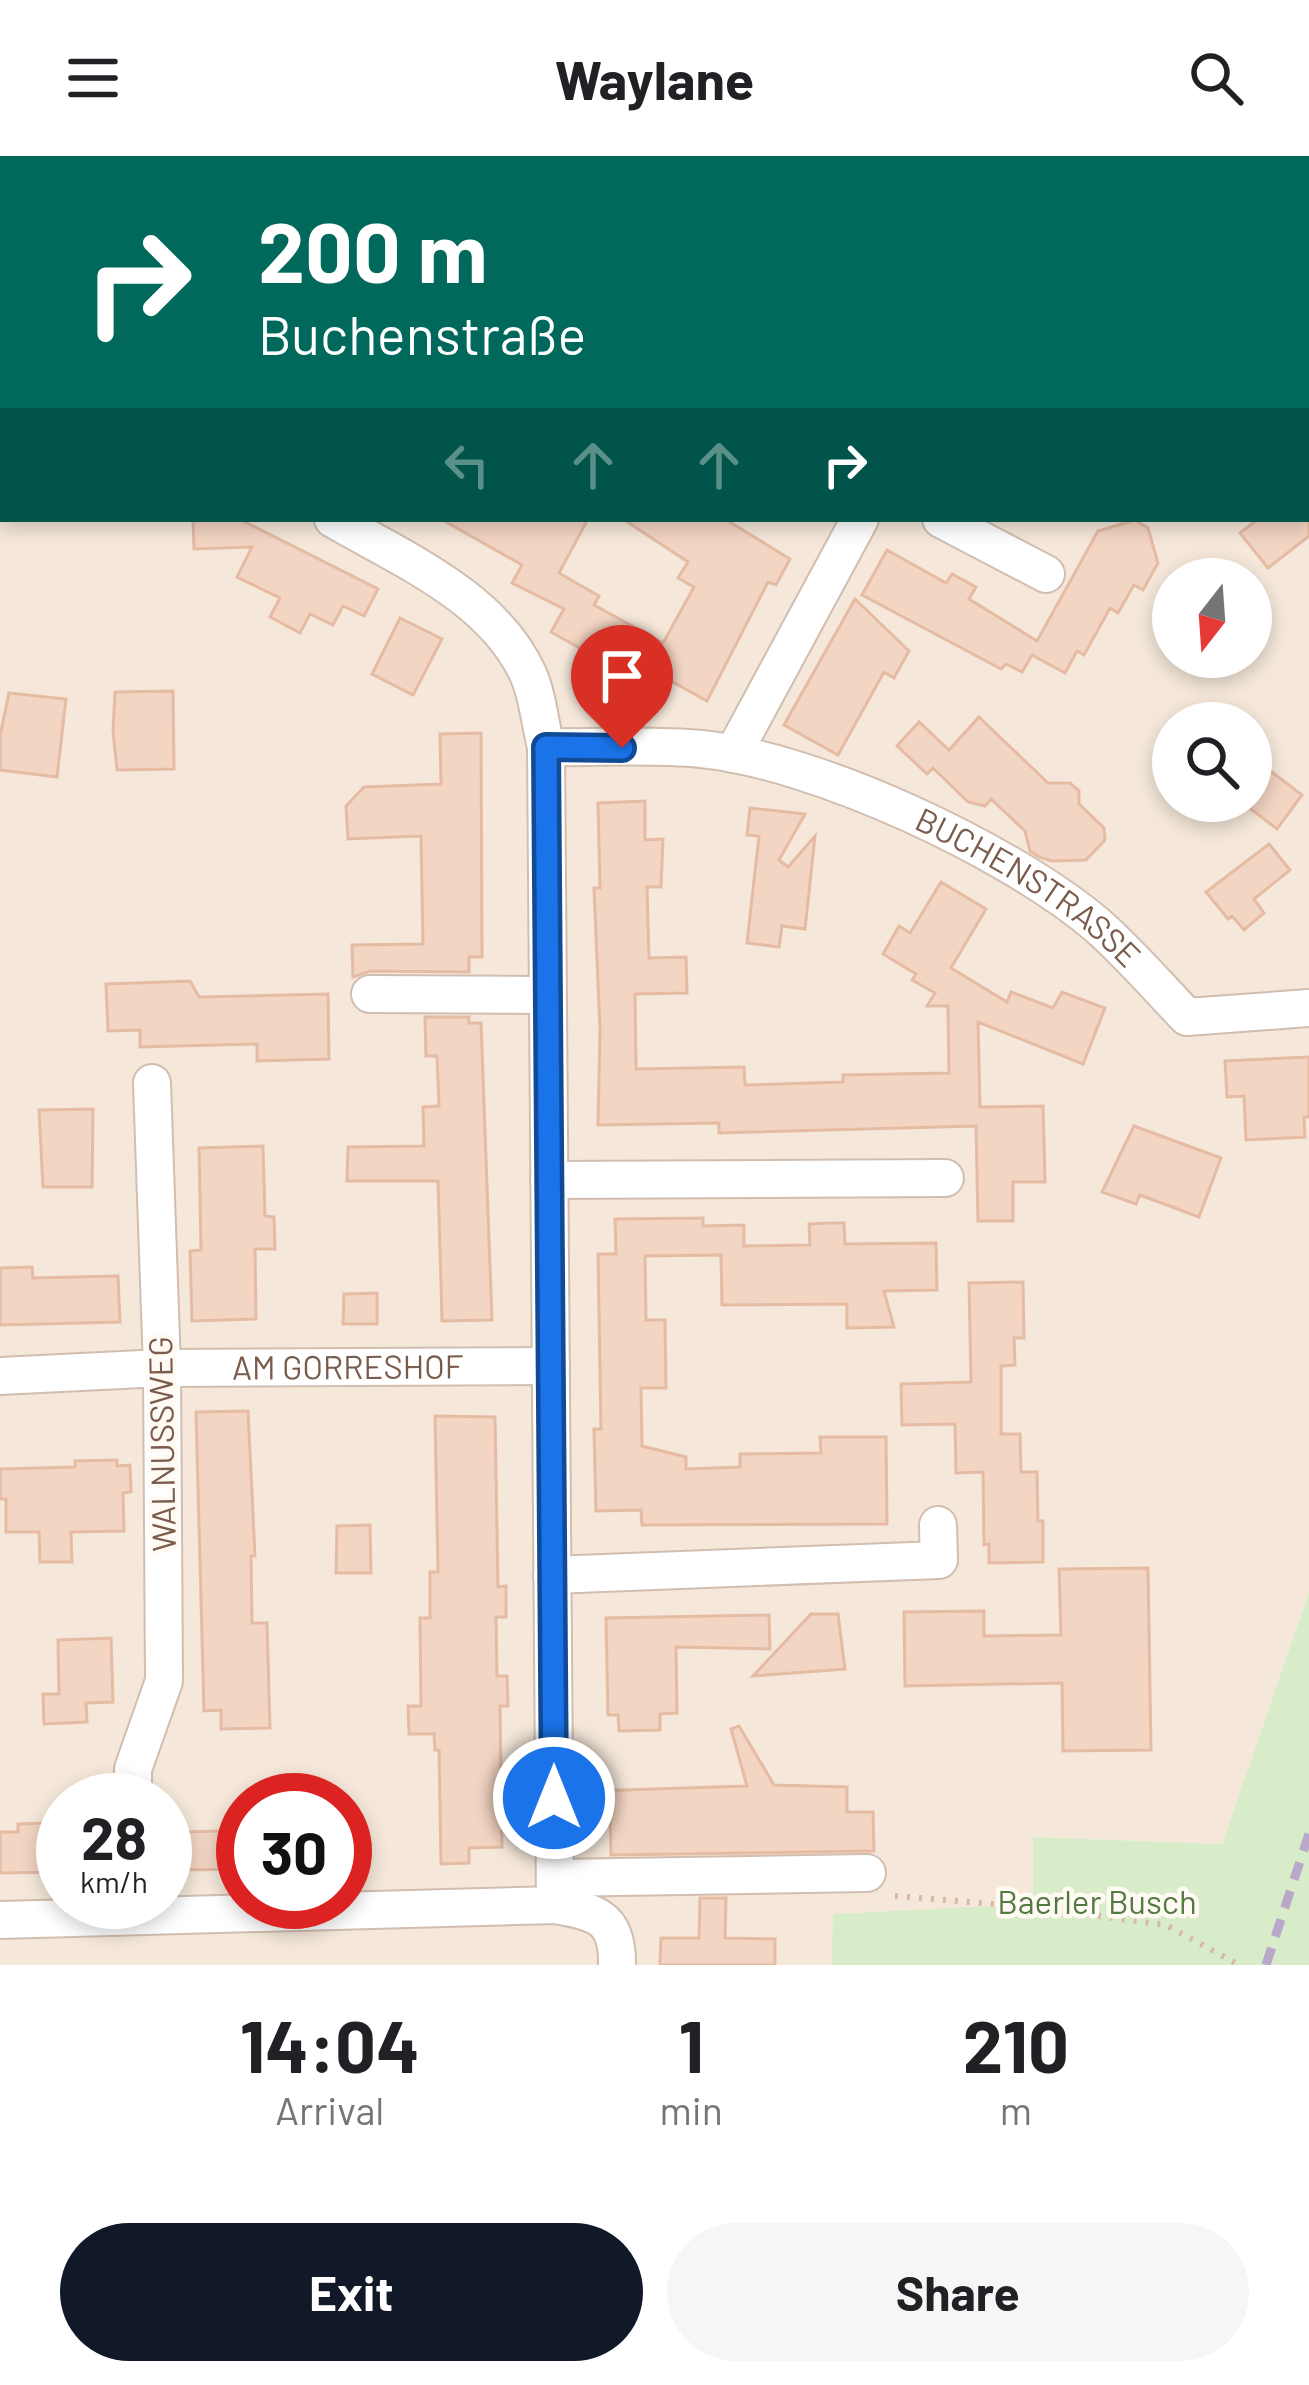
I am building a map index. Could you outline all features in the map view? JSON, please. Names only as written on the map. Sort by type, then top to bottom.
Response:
[{"type":"street","points":[[338,522],[440,580],[495,625],[528,675],[546,747],[555,1892]]},
{"type":"street","points":[[733,754],[858,522]]},
{"type":"street","points":[[947,522],[1046,574]]},
{"type":"street","name":"BUCHENSTRASSE","points":[[546,747],[699,748],[841,785],[910,813],[1045,886],[1098,926],[1187,1016],[1309,1008]]},
{"type":"street","points":[[370,994],[548,994]]},
{"type":"street","name":"WALNUSSWEG","points":[[133,1773],[164,1681],[162,1368],[152,1083]]},
{"type":"street","points":[[549,1180],[945,1178]]},
{"type":"street","name":"AM GORRESHOF","points":[[0,1376],[162,1368],[550,1366]]},
{"type":"street","points":[[552,1575],[939,1560],[938,1525]]},
{"type":"street","points":[[192,1907],[873,1884]]},
{"type":"street","points":[[555,1892],[608,1922],[618,1947],[617,1965]]},
{"type":"street","points":[[0,1920],[36,1917]]},
{"type":"path","points":[[873,1884],[1166,1925],[1239,1965]]},
{"type":"shaded area","points":[[0,522],[1309,522],[1309,1592],[1222,1844],[1034,1837],[1034,1905],[834,1914],[832,1965],[0,1965]]},
{"type":"green space","name":"Baerler Busch","points":[[1309,1592],[1309,1965],[832,1965],[833,1914],[1033,1904],[1033,1837],[1222,1844]]},
{"type":"building","points":[[193,522],[245,522],[378,589],[364,616],[343,606],[333,625],[310,614],[300,633],[270,617],[280,598],[237,577],[252,547],[194,549]]},
{"type":"building","points":[[446,522],[586,522],[559,573],[599,596],[594,605],[663,643],[694,587],[678,578],[688,562],[628,522],[730,522],[790,559],[776,585],[768,582],[707,701],[651,670],[631,705],[581,676],[592,655],[551,632],[564,609],[512,583],[522,565]]},
{"type":"building","points":[[1128,522],[1148,528],[1157,558],[1152,558],[1152,574],[1143,590],[1134,585],[1118,613],[1110,608],[1084,655],[1077,651],[1065,673],[1032,655],[1022,672],[1006,664],[1001,669],[862,595],[887,550],[946,583],[952,574],[976,587],[969,599],[1037,641],[1098,531]]},
{"type":"building","points":[[1254,522],[1309,522],[1309,536],[1272,565],[1272,558],[1260,558],[1240,533]]},
{"type":"building","points":[[855,599],[909,651],[894,678],[884,672],[838,755],[784,725]]},
{"type":"building","points":[[400,618],[442,639],[413,695],[372,674]]},
{"type":"building","points":[[173,691],[174,769],[117,770],[115,692]]},
{"type":"building","points":[[9,693],[66,699],[57,777],[0,770],[0,736]]},
{"type":"building","points":[[979,717],[1048,783],[1070,783],[1079,791],[1079,804],[1104,828],[1105,840],[1086,860],[1039,857],[1030,851],[1025,831],[991,799],[985,806],[968,802],[933,768],[927,774],[897,746],[919,722],[949,750]]},
{"type":"building","points":[[481,733],[482,957],[469,957],[469,972],[370,971],[353,977],[352,945],[423,944],[421,836],[348,839],[346,806],[364,787],[441,784],[440,734]]},
{"type":"building","points":[[1272,772],[1302,795],[1277,829],[1268,822],[1272,822]]},
{"type":"building","points":[[645,801],[645,840],[663,839],[661,887],[647,887],[649,958],[686,957],[687,993],[635,994],[636,1069],[744,1067],[745,1085],[843,1082],[843,1075],[949,1073],[948,1006],[927,1006],[935,993],[912,980],[916,974],[883,954],[899,926],[910,933],[941,882],[986,909],[951,968],[1007,1002],[1011,992],[1053,1008],[1062,992],[1105,1008],[1083,1064],[978,1022],[980,1107],[1043,1106],[1045,1182],[1013,1182],[1013,1221],[978,1221],[976,1126],[719,1133],[719,1123],[598,1125],[600,1030],[594,888],[600,888],[598,803]]},
{"type":"building","points":[[750,808],[805,814],[779,860],[788,867],[815,836],[805,929],[782,926],[779,947],[747,943],[759,836],[747,835]]},
{"type":"building","points":[[1269,844],[1290,870],[1254,899],[1264,913],[1244,930],[1206,892]]},
{"type":"building","points":[[190,981],[199,997],[328,994],[329,1059],[257,1061],[257,1044],[140,1047],[140,1030],[108,1031],[106,984]]},
{"type":"building","points":[[425,1017],[469,1017],[469,1023],[481,1023],[492,1320],[442,1321],[438,1181],[347,1181],[348,1147],[424,1146],[423,1107],[439,1106],[437,1056],[426,1056]]},
{"type":"building","points":[[1309,1057],[1305,1137],[1246,1140],[1244,1096],[1227,1097],[1225,1061]]},
{"type":"building","points":[[93,1109],[92,1187],[43,1187],[39,1110]]},
{"type":"building","points":[[1134,1126],[1221,1158],[1199,1217],[1140,1195],[1136,1204],[1102,1192]]},
{"type":"building","points":[[263,1146],[265,1216],[274,1217],[275,1249],[255,1249],[256,1319],[192,1321],[190,1251],[201,1250],[199,1148]]},
{"type":"building","points":[[703,1218],[703,1226],[744,1225],[744,1246],[810,1245],[809,1224],[827,1223],[844,1223],[845,1244],[936,1243],[937,1290],[884,1291],[894,1327],[847,1328],[847,1304],[722,1305],[721,1255],[645,1256],[646,1320],[665,1320],[666,1388],[641,1388],[642,1446],[686,1457],[686,1469],[740,1467],[740,1454],[821,1453],[820,1437],[886,1437],[887,1524],[642,1525],[641,1510],[596,1511],[594,1429],[601,1429],[598,1254],[616,1254],[615,1219]]},
{"type":"building","points":[[32,1267],[33,1278],[118,1276],[120,1322],[0,1325],[0,1268]]},
{"type":"building","points":[[1023,1282],[1024,1338],[1014,1338],[1015,1365],[1001,1366],[1001,1434],[1020,1434],[1021,1472],[1037,1472],[1043,1562],[989,1563],[989,1544],[984,1545],[983,1472],[956,1473],[955,1424],[902,1425],[901,1384],[971,1382],[969,1283]]},
{"type":"building","points":[[377,1293],[377,1324],[343,1324],[344,1294]]},
{"type":"building","points":[[248,1411],[255,1556],[251,1556],[252,1623],[267,1623],[270,1728],[221,1729],[221,1710],[204,1711],[196,1412]]},
{"type":"building","points":[[435,1416],[495,1417],[498,1587],[506,1586],[506,1617],[496,1617],[497,1676],[507,1676],[508,1706],[500,1706],[502,1847],[469,1848],[469,1863],[441,1864],[439,1750],[435,1750],[434,1734],[409,1734],[408,1706],[421,1706],[420,1618],[430,1618],[430,1572],[438,1572]]},
{"type":"building","points":[[117,1460],[117,1466],[130,1465],[131,1492],[123,1493],[124,1531],[71,1532],[72,1562],[40,1562],[39,1532],[6,1532],[0,1469],[75,1467],[75,1461]]},
{"type":"building","points":[[370,1525],[371,1573],[336,1573],[337,1526]]},
{"type":"building","points":[[1148,1568],[1151,1750],[1063,1751],[1062,1683],[905,1686],[904,1612],[984,1611],[984,1636],[1061,1635],[1059,1569]]},
{"type":"building","points":[[811,1614],[838,1614],[845,1669],[753,1676]]},
{"type":"building","points":[[769,1615],[770,1649],[676,1647],[677,1713],[660,1714],[660,1730],[619,1731],[618,1715],[608,1715],[606,1618]]},
{"type":"building","points":[[111,1638],[113,1702],[86,1703],[87,1722],[44,1724],[43,1694],[59,1694],[58,1640]]},
{"type":"building","points":[[739,1726],[774,1785],[847,1787],[847,1812],[873,1812],[874,1851],[611,1855],[610,1818],[594,1818],[593,1791],[747,1786],[731,1729]]},
{"type":"building","points":[[36,1823],[36,1872],[0,1873],[0,1832],[18,1832],[18,1824]]},
{"type":"building","points":[[216,1831],[216,1869],[192,1870],[192,1832]]},
{"type":"building","points":[[700,1898],[726,1898],[725,1938],[775,1939],[775,1965],[660,1965],[661,1938],[699,1938]]},
{"type":"railway","points":[[1266,1965],[1309,1834]]},
{"type":"route","points":[[554,1798],[546,747],[622,748]]}]
